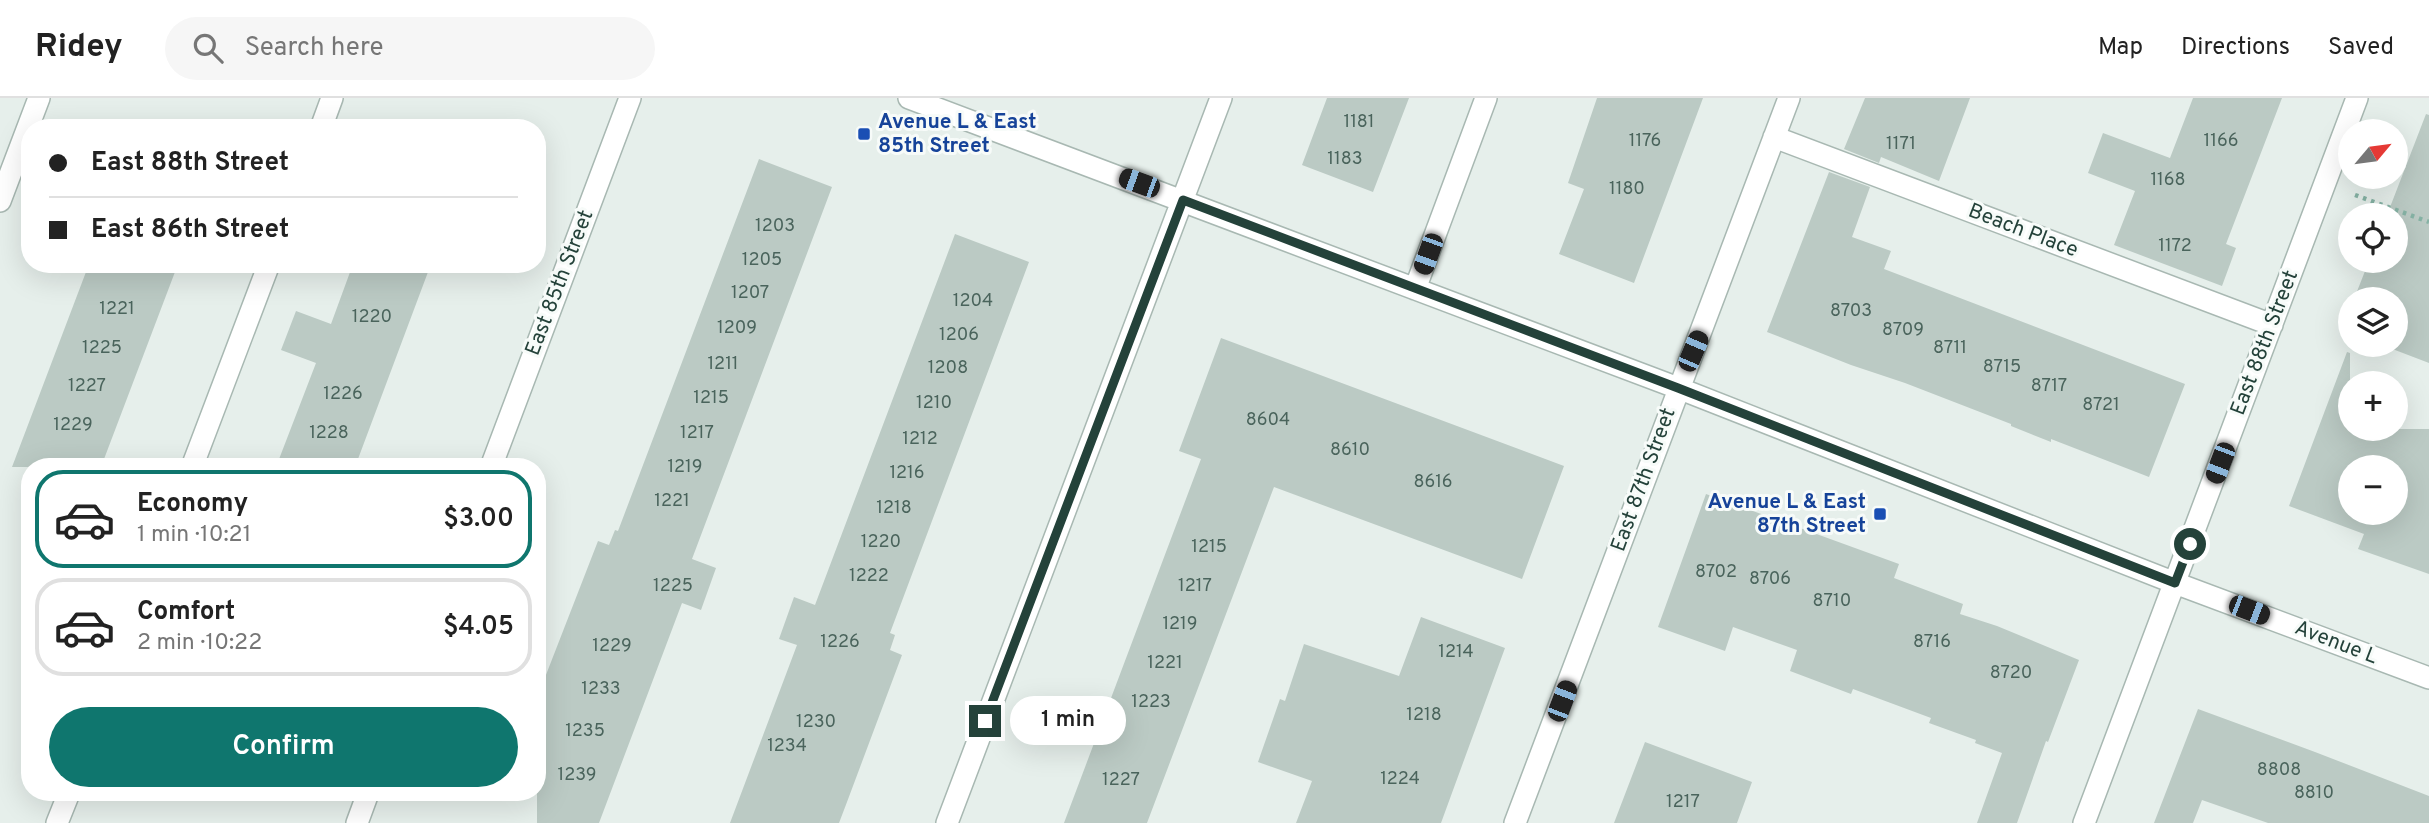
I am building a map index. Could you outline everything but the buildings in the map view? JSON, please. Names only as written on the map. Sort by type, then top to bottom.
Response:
[{"type":"street","points":[[31,119],[39,98]]},
{"type":"street","points":[[324,119],[332,98]]},
{"type":"street","name":"East 85th Street","points":[[494,458],[630,98]]},
{"type":"street","name":"Avenue L","points":[[909,98],[941,104],[2175,583],[2429,678]]},
{"type":"street","points":[[947,823],[1221,98]]},
{"type":"street","points":[[1415,289],[1486,98]]},
{"type":"street","name":"East 87th Street","points":[[1515,823],[1789,98]]},
{"type":"street","name":"East 88th Street","points":[[2084,823],[2357,98]]},
{"type":"street","name":"Beach Place","points":[[1774,137],[2272,325]]},
{"type":"street","points":[[0,201],[21,146]]},
{"type":"street","points":[[195,458],[266,273]]},
{"type":"street","points":[[57,823],[66,801]]},
{"type":"street","points":[[357,823],[365,801]]},
{"type":"path","points":[[2325,183],[2429,222]]},
{"type":"place","name":"Avenue L & East 85th Street","points":[[864,134]]},
{"type":"place","name":"Avenue L & East 87th Street","points":[[1880,514]]},
{"type":"route","points":[[985,721],[1183,200],[1678,388],[2175,583],[2190,544]]}]
